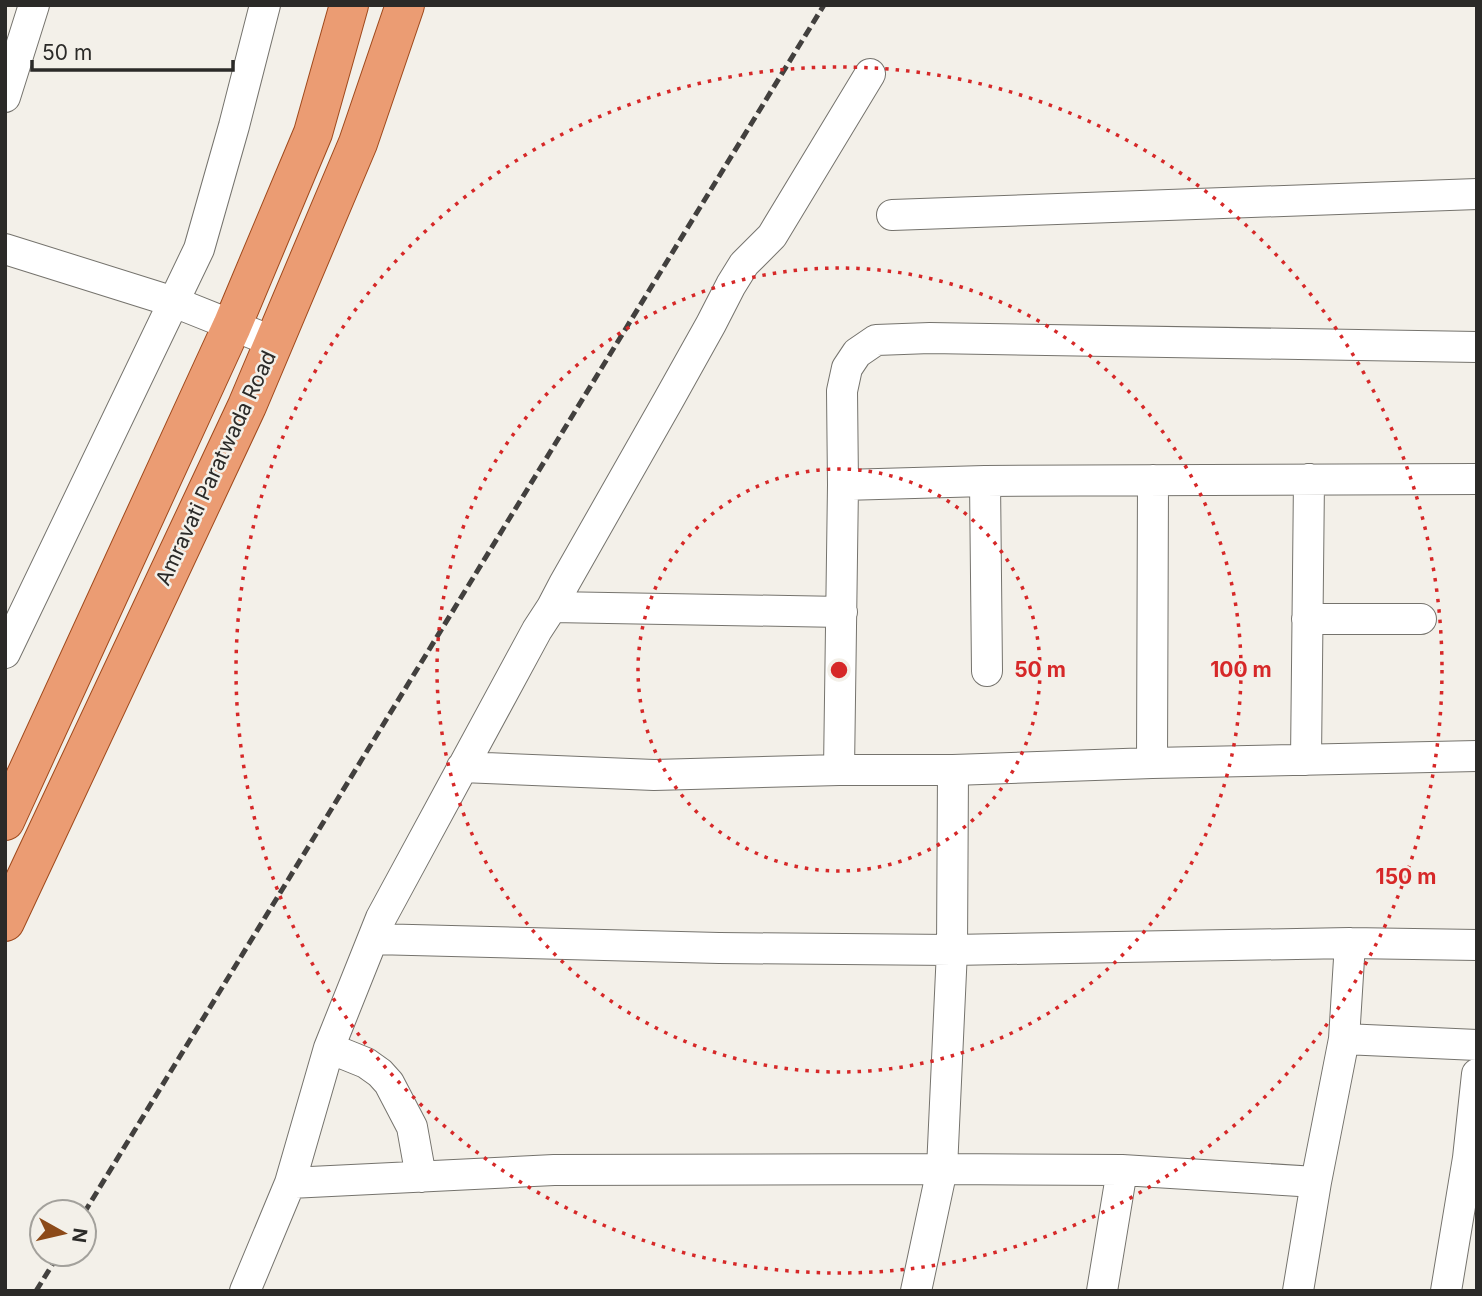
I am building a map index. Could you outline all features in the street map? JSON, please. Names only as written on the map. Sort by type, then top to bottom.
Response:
[{"type":"main road","name":"Amravati Paratwada Road","points":[[5,821],[232,326],[313,133],[349,5]]},
{"type":"main road","name":"Amravati Paratwada Road","points":[[5,922],[247,407],[358,143],[405,5]]},
{"type":"street","points":[[5,97],[34,5]]},
{"type":"street","points":[[5,653],[199,249],[265,5]]},
{"type":"street","points":[[245,1291],[290,1183],[329,1048],[382,918],[537,630],[731,285],[744,264],[772,236],[870,74]]},
{"type":"street","points":[[892,215],[1477,194]]},
{"type":"street","points":[[5,249],[174,302],[274,342]]},
{"type":"street","points":[[839,770],[844,485],[842,391],[847,368],[858,353],[876,340],[930,338],[1477,347]]},
{"type":"street","points":[[844,485],[985,481],[1477,479]]},
{"type":"street","points":[[1152,763],[1153,480]]},
{"type":"street","points":[[1306,760],[1309,480]]},
{"type":"street","points":[[985,481],[987,671]]},
{"type":"street","points":[[552,607],[842,612]]},
{"type":"street","points":[[1307,619],[1421,619]]},
{"type":"street","points":[[462,767],[654,775],[1477,756]]},
{"type":"street","points":[[916,1291],[942,1169],[952,950],[953,770]]},
{"type":"street","points":[[373,939],[719,948],[952,950],[1350,943],[1477,945]]},
{"type":"street","points":[[1298,1291],[1344,1039],[1350,943]]},
{"type":"street","points":[[1344,1039],[1477,1045]]},
{"type":"street","points":[[329,1048],[366,1063],[389,1083],[412,1127],[421,1177]]},
{"type":"street","points":[[1446,1291],[1467,1222],[1468,1158],[1477,1074]]},
{"type":"street","points":[[290,1183],[554,1170],[942,1169],[1122,1170],[1316,1182]]},
{"type":"street","points":[[1102,1291],[1122,1170]]},
{"type":"railway","points":[[93,1198],[824,5]]},
{"type":"railway","points":[[36,1291],[50,1268]]}]
